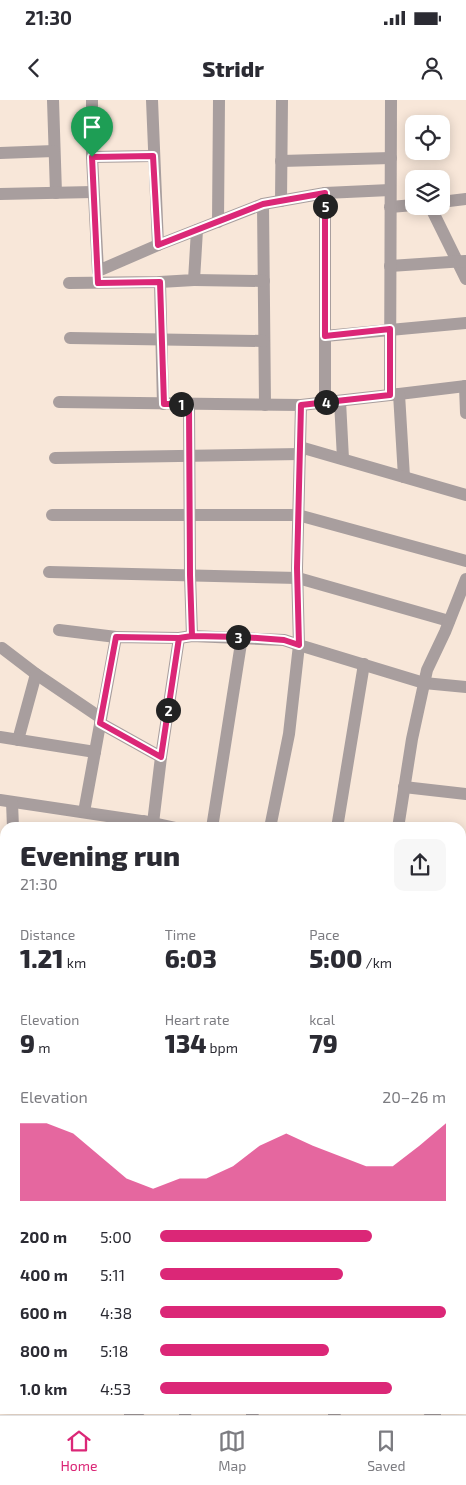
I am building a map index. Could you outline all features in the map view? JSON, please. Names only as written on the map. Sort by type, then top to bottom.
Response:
[{"type":"street","points":[[53,100],[56,193]]},
{"type":"street","points":[[92,100],[92,157],[98,277]]},
{"type":"street","points":[[152,100],[158,245]]},
{"type":"street","points":[[218,222],[219,100]]},
{"type":"street","points":[[280,201],[282,100]]},
{"type":"street","points":[[391,100],[390,329],[394,395],[404,477]]},
{"type":"street","points":[[0,153],[54,151]]},
{"type":"street","points":[[92,157],[153,156]]},
{"type":"street","points":[[281,161],[390,158]]},
{"type":"street","points":[[98,277],[158,245],[263,204],[325,193],[390,190]]},
{"type":"street","points":[[0,194],[94,192]]},
{"type":"street","points":[[325,193],[325,402]]},
{"type":"street","points":[[450,201],[466,199]]},
{"type":"street","points":[[263,204],[265,405]]},
{"type":"street","points":[[390,207],[405,206]]},
{"type":"street","points":[[435,215],[462,262],[466,279]]},
{"type":"street","points":[[194,280],[197,230]]},
{"type":"street","points":[[390,266],[462,262]]},
{"type":"street","points":[[69,283],[98,277],[160,282],[194,280],[264,282]]},
{"type":"street","points":[[160,282],[164,404]]},
{"type":"street","points":[[325,336],[466,323]]},
{"type":"street","points":[[70,338],[264,341]]},
{"type":"street","points":[[59,402],[301,405],[466,386],[466,413]]},
{"type":"street","points":[[340,401],[343,459]]},
{"type":"street","points":[[189,404],[192,636]]},
{"type":"street","points":[[271,822],[289,734],[299,645],[298,515],[301,405]]},
{"type":"street","points":[[55,458],[190,456],[300,450],[343,459],[466,495]]},
{"type":"street","points":[[52,515],[298,515],[466,561]]},
{"type":"street","points":[[49,572],[298,578],[449,621]]},
{"type":"street","points":[[399,822],[412,739],[427,670],[466,579]]},
{"type":"street","points":[[59,630],[116,637],[179,638],[192,636],[284,640],[424,683],[466,687]]},
{"type":"street","points":[[84,812],[116,637]]},
{"type":"street","points":[[213,822],[242,637]]},
{"type":"street","points":[[145,822],[161,757],[179,638]]},
{"type":"street","points":[[2,648],[100,720],[161,757]]},
{"type":"street","points":[[338,822],[364,664]]},
{"type":"street","points":[[18,740],[36,674]]},
{"type":"street","points":[[0,737],[95,752]]},
{"type":"street","points":[[404,787],[466,794]]},
{"type":"street","points":[[11,822],[6,801],[84,812],[135,822]]},
{"type":"route","points":[[92,157],[98,283],[160,282],[164,404],[189,404],[192,636],[179,638],[161,757],[100,723],[116,637],[179,638],[192,636],[242,637],[284,640],[299,645],[297,568],[301,405],[390,395],[390,329],[325,336],[325,193],[263,204],[158,245],[153,156],[92,157]]}]
